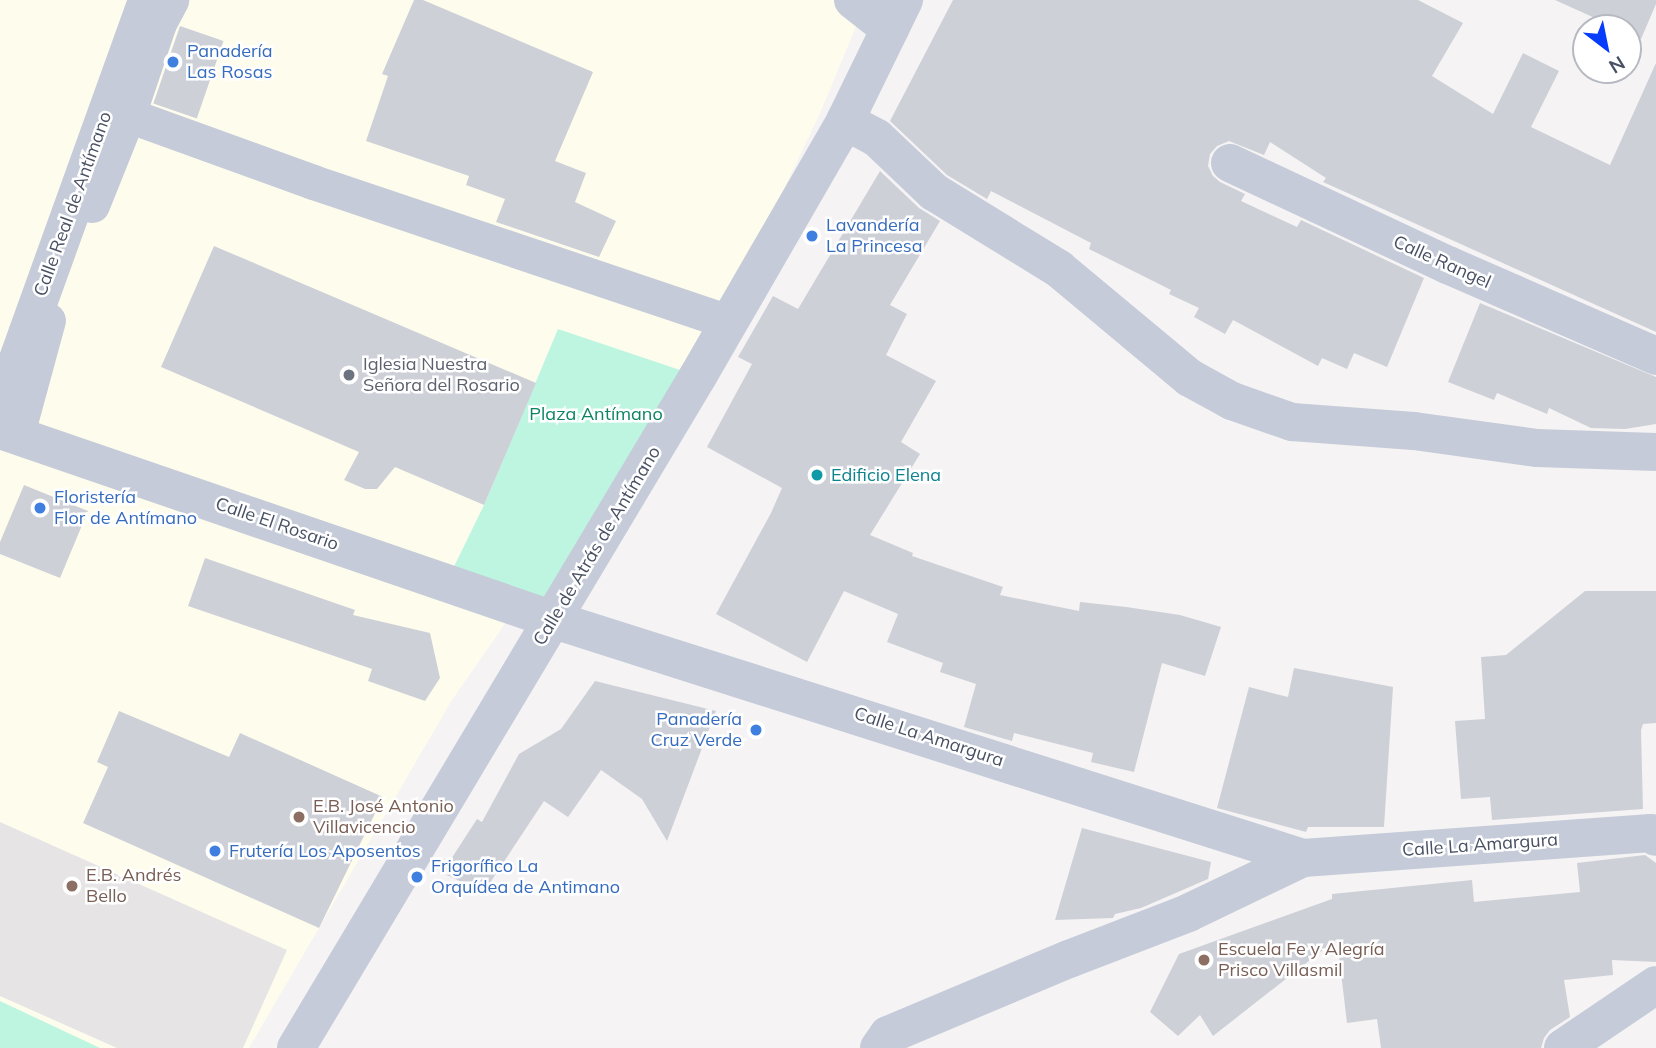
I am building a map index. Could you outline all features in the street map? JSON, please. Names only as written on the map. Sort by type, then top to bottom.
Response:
[{"type":"street","name":"Calle Real de Antímano","points":[[6,424],[147,0]]},
{"type":"street","points":[[6,424],[128,115],[159,23],[172,0]]},
{"type":"street","points":[[853,0],[897,15]]},
{"type":"street","name":"Calle de Atrás de Antímano","points":[[296,1048],[554,620],[729,322],[845,121],[897,15]]},
{"type":"street","points":[[128,115],[313,182],[729,322]]},
{"type":"street","points":[[845,121],[877,138],[934,192],[1059,269],[1190,379],[1232,401],[1292,422],[1414,431],[1537,448],[1656,452]]},
{"type":"street","name":"Calle Rangel","points":[[1230,163],[1448,265],[1656,356]]},
{"type":"street","name":"Calle El Rosario","points":[[6,424],[554,620]]},
{"type":"street","name":"Calle La Amargura","points":[[554,620],[1303,858]]},
{"type":"street","name":"Calle La Amargura","points":[[879,1048],[888,1035],[1069,959],[1188,913],[1303,858],[1651,833],[1656,836]]},
{"type":"street","points":[[1563,1048],[1656,985]]},
{"type":"shaded area","points":[[0,0],[867,0],[821,111],[733,296],[452,700],[249,1048],[54,1048],[0,1030]]},
{"type":"shaded area","name":"E.B. Andrés Bello","points":[[0,822],[287,950],[243,1048],[117,1048],[0,996]]},
{"type":"green space","name":"Plaza Antímano","points":[[558,329],[698,376],[554,620],[446,583],[484,505]]},
{"type":"green space","points":[[0,1001],[100,1048],[0,1048]]},
{"type":"building","points":[[414,0],[423,0],[593,72],[555,161],[586,173],[575,202],[616,221],[599,257],[496,222],[505,199],[466,185],[469,176],[366,141],[388,76],[382,74]]},
{"type":"building","points":[[953,0],[1418,0],[1463,23],[1432,76],[1493,114],[1523,53],[1559,71],[1531,127],[1610,165],[1656,63],[1656,332],[1323,182],[1326,178],[1270,142],[1264,155],[1229,141],[1217,146],[1210,154],[1208,166],[1220,182],[1245,194],[1241,201],[1297,227],[1301,220],[1424,278],[1387,367],[1354,353],[1347,369],[1322,358],[1318,366],[1233,320],[1225,334],[1194,317],[1199,308],[1169,294],[1171,290],[1089,249],[1091,243],[991,191],[987,199],[947,175],[890,121]]},
{"type":"building","points":[[1555,0],[1656,0],[1642,37],[1642,14],[1586,14]]},
{"type":"building","points":[[180,26],[223,41],[197,119],[153,104]]},
{"type":"building","points":[[880,171],[919,208],[940,221],[890,305],[907,314],[886,355],[936,381],[901,442],[920,454],[870,535],[913,553],[912,556],[1003,587],[1000,595],[1079,611],[1080,602],[1126,607],[1180,615],[1221,627],[1205,676],[1162,663],[1134,772],[1091,762],[1093,753],[1014,733],[1012,741],[964,727],[976,684],[940,672],[943,663],[887,642],[898,614],[844,591],[807,662],[716,614],[782,488],[707,447],[752,364],[738,357],[773,296],[798,309]]},
{"type":"building","name":"Iglesia Nuestra Señora del Rosario","points":[[214,246],[536,383],[484,505],[395,467],[377,489],[365,489],[344,480],[359,452],[161,367]]},
{"type":"building","points":[[1480,303],[1656,377],[1656,424],[1625,429],[1591,428],[1549,408],[1547,414],[1497,393],[1494,400],[1448,382]]},
{"type":"building","points":[[24,485],[88,511],[60,578],[0,554],[0,542]]},
{"type":"building","points":[[205,558],[355,610],[353,615],[430,633],[440,678],[425,701],[368,681],[372,669],[188,606]]},
{"type":"building","points":[[1585,591],[1656,591],[1656,723],[1643,724],[1641,730],[1643,809],[1492,820],[1490,797],[1461,799],[1455,721],[1485,719],[1481,657],[1506,655]]},
{"type":"building","points":[[1294,668],[1393,687],[1384,827],[1308,827],[1306,832],[1217,808],[1249,687],[1288,697]]},
{"type":"building","points":[[595,681],[716,711],[667,841],[642,799],[601,770],[568,817],[544,801],[484,892],[442,873],[477,819],[482,822],[519,754],[561,729]]},
{"type":"building","points":[[119,711],[229,757],[240,733],[383,797],[319,928],[83,823],[108,767],[97,762]]},
{"type":"building","points":[[1082,828],[1211,862],[1208,879],[1141,908],[1115,914],[1113,918],[1055,920]]},
{"type":"building","points":[[1645,855],[1656,863],[1656,962],[1612,960],[1613,975],[1564,980],[1570,1017],[1550,1030],[1541,1048],[1381,1048],[1377,1019],[1347,1023],[1337,939],[1213,1036],[1200,1015],[1178,1036],[1150,1012],[1179,954],[1332,899],[1332,894],[1472,880],[1474,902],[1580,892],[1577,863]]},
{"type":"place","name":"Panadería Las Rosas","points":[[173,62]]},
{"type":"place","name":"Lavandería La Princesa","points":[[812,236]]},
{"type":"place","name":"Iglesia Nuestra Señora del Rosario","points":[[349,375]]},
{"type":"place","name":"Edificio Elena","points":[[817,475]]},
{"type":"place","name":"Floristería Flor de Antímano","points":[[40,508]]},
{"type":"place","name":"Panadería Cruz Verde","points":[[756,730]]},
{"type":"place","name":"E.B. José Antonio Villavicencio","points":[[299,817]]},
{"type":"place","name":"Frutería Los Aposentos","points":[[215,851]]},
{"type":"place","name":"Frigorífico La Orquídea de Antimano","points":[[417,877]]},
{"type":"place","name":"E.B. Andrés Bello","points":[[72,886]]},
{"type":"place","name":"Escuela Fe y Alegría Prisco Villasmil","points":[[1204,960]]}]
